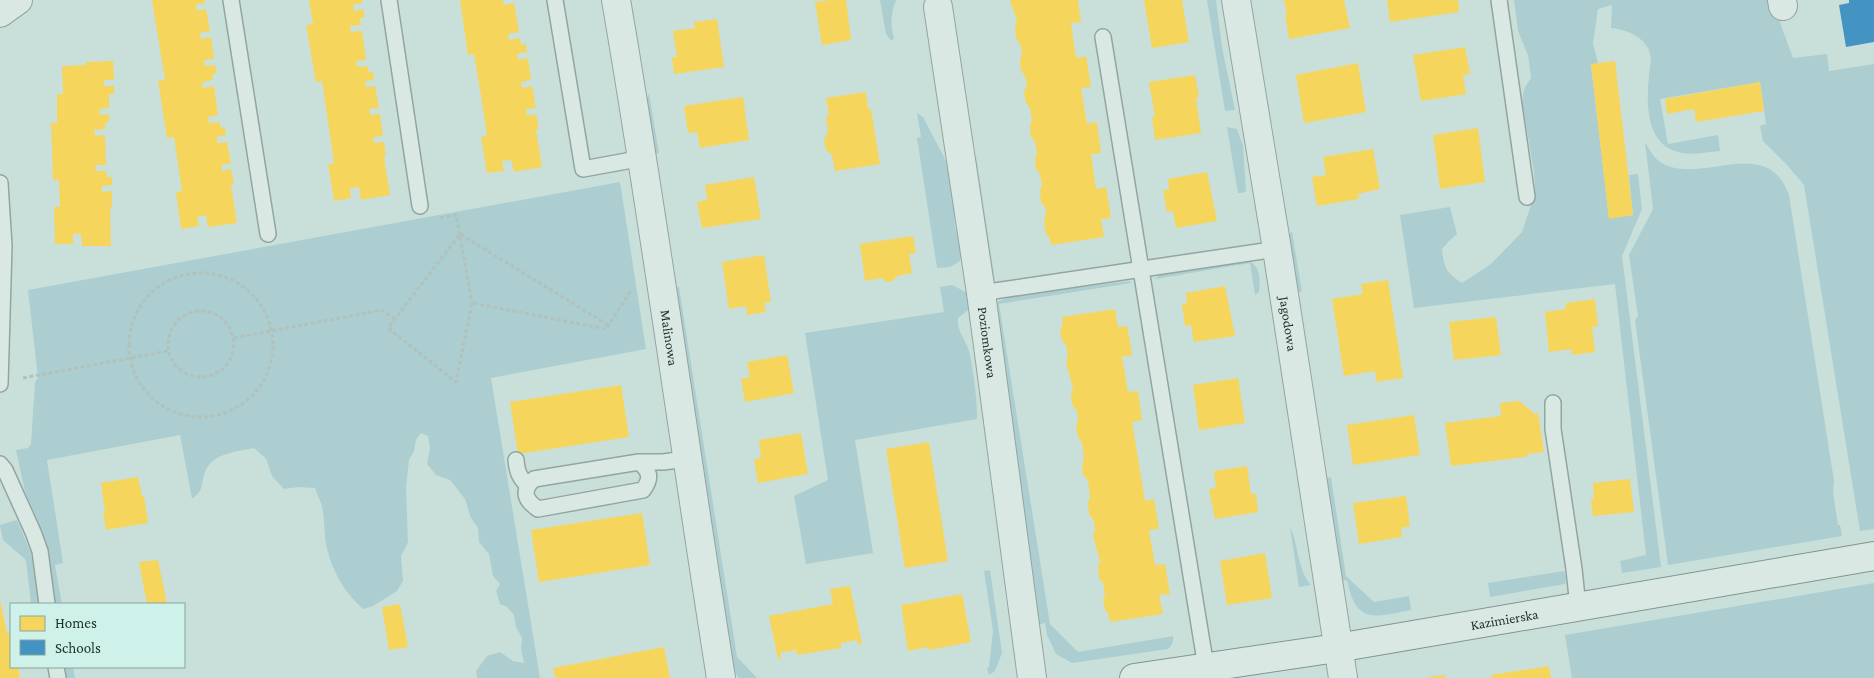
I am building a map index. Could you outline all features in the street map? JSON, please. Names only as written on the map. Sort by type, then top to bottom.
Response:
[{"type":"street","points":[[0,13],[18,0]]},
{"type":"street","name":"Malinowa","points":[[616,0],[643,158],[686,459],[721,678]]},
{"type":"street","name":"Jagodowa","points":[[1236,0],[1277,249],[1343,678]]},
{"type":"street","name":"Poziomkowa","points":[[938,6],[980,293],[1032,678]]},
{"type":"street","name":"Kazimierska","points":[[1134,678],[1337,648],[1874,556]]},
{"type":"lane","points":[[231,0],[268,234]]},
{"type":"lane","points":[[389,0],[420,206]]},
{"type":"lane","points":[[555,0],[583,169],[643,158]]},
{"type":"lane","points":[[1499,0],[1527,197]]},
{"type":"lane","points":[[1103,37],[1206,667]]},
{"type":"lane","points":[[0,183],[4,246],[0,383]]},
{"type":"lane","points":[[980,293],[1277,249]]},
{"type":"lane","points":[[1553,403],[1553,429],[1578,607]]},
{"type":"lane","points":[[639,462],[646,467],[649,475],[648,483],[643,490],[538,509],[530,504],[526,495],[527,485],[534,479],[639,462],[663,462],[686,459]]},
{"type":"lane","points":[[516,460],[517,471],[527,485]]},
{"type":"lane","points":[[0,464],[5,470],[38,545],[47,603]]},
{"type":"path","points":[[420,206],[413,212],[415,222],[456,215],[460,234],[472,303],[456,382],[388,328],[460,234]]},
{"type":"path","points":[[460,234],[608,324]]},
{"type":"path","points":[[194,272],[230,279],[249,291],[265,311],[272,331],[273,353],[271,365],[260,386],[251,397],[233,410],[210,417],[188,416],[168,410],[158,404],[142,388],[130,358],[128,344],[133,320],[144,300],[160,284],[194,272]]},
{"type":"path","points":[[472,303],[606,329],[630,292],[662,287]]},
{"type":"path","points":[[234,338],[382,310],[395,319]]},
{"type":"path","points":[[195,311],[206,311],[220,317],[231,328],[234,338],[234,350],[230,361],[223,370],[214,376],[202,378],[190,376],[180,370],[168,350],[171,330],[177,321],[195,311]]},
{"type":"path","points":[[0,383],[168,350]]},
{"type":"shaded area","points":[[880,0],[896,0],[892,19],[894,38],[891,41],[886,34]]},
{"type":"shaded area","points":[[1207,0],[1216,0],[1222,47],[1235,110],[1225,111]]},
{"type":"shaded area","points":[[1514,0],[1774,0],[1793,58],[1827,54],[1829,71],[1874,64],[1874,529],[1860,531],[1804,185],[1763,141],[1760,126],[1766,124],[1760,82],[1660,99],[1668,144],[1718,135],[1720,151],[1688,154],[1667,148],[1654,132],[1650,122],[1648,88],[1651,59],[1648,48],[1635,35],[1611,28],[1612,5],[1598,9],[1593,43],[1598,63],[1591,65],[1609,218],[1633,215],[1629,175],[1638,174],[1642,209],[1622,256],[1661,567],[1622,573],[1620,561],[1646,555],[1615,284],[1414,308],[1400,215],[1450,207],[1457,234],[1442,249],[1447,269],[1452,276],[1462,283],[1491,264],[1522,232],[1532,202],[1535,190],[1534,172],[1522,102],[1524,89],[1531,78],[1528,55],[1518,31]]},
{"type":"shaded area","points":[[649,93],[659,153],[655,154],[646,101]]},
{"type":"shaded area","points":[[917,113],[923,117],[944,157],[952,180],[955,226],[962,256],[959,262],[950,267],[937,268],[917,138],[921,137]]},
{"type":"shaded area","points":[[1227,127],[1237,129],[1243,146],[1246,191],[1242,193],[1238,193]]},
{"type":"shaded area","points":[[1645,142],[1659,161],[1675,168],[1692,169],[1730,164],[1748,164],[1764,167],[1778,176],[1789,195],[1834,481],[1833,492],[1838,525],[1840,525],[1842,536],[1668,565],[1635,320],[1638,316],[1629,255],[1653,209]]},
{"type":"shaded area","points":[[976,156],[995,280],[992,283],[972,158]]},
{"type":"shaded area","points":[[620,182],[646,349],[491,378],[540,678],[477,678],[476,671],[487,656],[500,652],[513,661],[524,663],[521,649],[522,638],[516,627],[514,615],[507,607],[500,604],[496,591],[500,584],[493,576],[489,554],[479,542],[478,528],[471,518],[465,499],[450,480],[436,475],[427,464],[430,448],[428,436],[421,433],[416,440],[414,451],[409,460],[406,488],[408,542],[401,556],[403,581],[397,591],[373,606],[363,609],[345,589],[336,574],[327,549],[322,506],[315,488],[299,487],[284,489],[272,476],[266,459],[254,448],[232,452],[212,462],[204,475],[200,491],[192,499],[180,435],[47,460],[63,563],[55,565],[62,603],[54,603],[39,523],[25,492],[16,450],[28,448],[31,444],[35,382],[38,378],[28,290]]},
{"type":"shaded area","points":[[1292,232],[1302,292],[1297,291],[1289,248],[1289,234]]},
{"type":"shaded area","points":[[1249,261],[1256,267],[1259,274],[1259,292],[1255,295],[1250,263],[1155,279],[1167,271]]},
{"type":"shaded area","points":[[1130,281],[1131,283],[999,304],[1050,624],[1078,652],[1173,636],[1171,646],[1168,649],[1072,663],[1056,654],[1047,635],[1045,623],[1037,625],[992,309],[996,302],[1015,295]]},
{"type":"shaded area","points":[[952,285],[968,293],[973,306],[958,318],[958,323],[970,355],[977,419],[855,440],[873,553],[806,564],[794,496],[828,480],[805,333],[944,312],[940,287]]},
{"type":"shaded area","points":[[679,287],[737,657],[757,678],[739,678],[735,672],[729,670],[675,288]]},
{"type":"shaded area","points":[[1331,477],[1346,576],[1374,602],[1409,596],[1411,610],[1387,615],[1368,614],[1361,611],[1356,605],[1347,580],[1337,582],[1325,479]]},
{"type":"shaded area","points":[[17,520],[31,553],[39,603],[31,603],[26,560],[3,540],[0,525]]},
{"type":"shaded area","points":[[1290,527],[1303,572],[1311,585],[1299,587]]},
{"type":"shaded area","points":[[990,570],[1002,653],[995,671],[989,675],[987,668],[989,667],[993,631],[984,571]]},
{"type":"shaded area","points":[[1564,571],[1565,584],[1490,597],[1488,583]]},
{"type":"shaded area","points":[[1874,583],[1874,678],[1572,678],[1565,635]]},
{"type":"shaded area","points":[[64,668],[73,668],[75,678],[65,678]]},
{"type":"building: Homes","points":[[152,0],[205,0],[205,3],[196,5],[197,11],[206,9],[210,31],[200,33],[201,39],[211,37],[214,59],[204,60],[205,66],[215,65],[217,73],[212,74],[213,80],[202,82],[203,88],[214,86],[218,115],[208,117],[209,123],[219,122],[221,128],[225,127],[226,135],[217,137],[217,143],[227,142],[231,163],[221,165],[222,171],[231,169],[234,184],[231,185],[237,223],[208,227],[206,215],[197,217],[199,226],[181,229],[176,192],[182,191],[174,137],[167,138],[158,81],[165,80]]},
{"type":"building: Homes","points":[[309,0],[362,0],[362,3],[353,5],[354,11],[363,9],[365,17],[360,18],[361,25],[350,26],[351,32],[362,31],[366,60],[356,61],[357,67],[367,66],[369,72],[373,72],[374,80],[365,81],[366,87],[375,86],[379,108],[369,109],[370,115],[380,114],[383,136],[373,137],[374,143],[384,142],[386,157],[384,157],[390,195],[361,200],[359,187],[350,188],[351,198],[334,201],[328,164],[334,163],[322,81],[316,82],[306,25],[313,24]]},
{"type":"building: Homes","points":[[460,0],[503,0],[504,5],[514,3],[519,32],[508,34],[509,40],[520,38],[521,45],[526,44],[527,52],[517,54],[518,60],[528,58],[531,80],[521,82],[522,88],[532,86],[536,108],[526,109],[527,116],[536,114],[539,129],[536,130],[542,167],[514,172],[511,160],[502,161],[504,171],[487,173],[481,137],[487,136],[483,108],[474,54],[468,55]]},
{"type":"building: Homes","points":[[846,0],[851,40],[822,45],[815,2]]},
{"type":"building: Homes","points":[[1010,0],[1078,0],[1081,22],[1071,23],[1076,58],[1086,56],[1091,87],[1081,88],[1087,124],[1097,122],[1101,153],[1091,154],[1096,189],[1106,187],[1111,218],[1101,219],[1104,237],[1051,245],[1050,239],[1046,234],[1044,223],[1046,211],[1041,202],[1040,191],[1042,185],[1040,174],[1036,169],[1035,158],[1037,152],[1035,142],[1031,137],[1030,126],[1032,120],[1024,92],[1027,86],[1025,76],[1021,71],[1020,60],[1022,54],[1020,43],[1016,39],[1015,27],[1017,21]]},
{"type":"building: Homes","points":[[1144,0],[1182,0],[1189,42],[1152,48]]},
{"type":"building: Homes","points":[[1284,0],[1344,0],[1350,28],[1289,39]]},
{"type":"building: Homes","points":[[1387,0],[1458,0],[1459,12],[1390,22]]},
{"type":"building: Homes","points":[[717,19],[724,67],[674,74],[672,57],[677,57],[673,31],[695,28],[694,22]]},
{"type":"building: Homes","points":[[1465,47],[1470,74],[1463,75],[1466,94],[1421,101],[1413,55]]},
{"type":"building: Homes","points":[[113,61],[114,80],[104,80],[104,86],[114,86],[114,94],[109,94],[109,108],[99,109],[100,115],[109,114],[109,122],[105,123],[105,129],[94,130],[95,136],[105,135],[106,165],[95,165],[96,171],[106,171],[107,177],[112,177],[112,185],[102,186],[102,192],[112,191],[112,207],[110,207],[111,246],[82,246],[81,234],[73,234],[73,244],[55,244],[54,207],[60,207],[59,180],[53,180],[51,123],[57,123],[57,94],[63,94],[62,66],[86,65],[86,62]]},
{"type":"building: Homes","points":[[1615,61],[1633,215],[1609,219],[1591,64]]},
{"type":"building: Homes","points":[[1358,63],[1366,112],[1304,123],[1296,75]]},
{"type":"building: Homes","points":[[1195,75],[1199,97],[1196,98],[1201,133],[1155,140],[1152,117],[1155,117],[1149,82]]},
{"type":"building: Homes","points":[[1760,82],[1764,111],[1696,122],[1694,109],[1667,114],[1665,99]]},
{"type":"building: Homes","points":[[866,92],[868,109],[871,109],[880,164],[835,171],[832,155],[826,150],[824,139],[828,132],[826,116],[829,115],[826,98]]},
{"type":"building: Homes","points":[[743,97],[749,140],[700,148],[697,132],[688,133],[684,106]]},
{"type":"building: Homes","points":[[1478,128],[1485,182],[1440,189],[1433,135]]},
{"type":"building: Homes","points":[[1373,149],[1380,189],[1358,194],[1359,199],[1317,206],[1312,177],[1326,175],[1323,157]]},
{"type":"building: Homes","points":[[1207,172],[1217,221],[1176,228],[1173,211],[1167,212],[1163,190],[1169,190],[1168,179]]},
{"type":"building: Homes","points":[[754,177],[761,219],[702,228],[697,202],[707,200],[705,185]]},
{"type":"building: Homes","points":[[913,236],[916,253],[909,254],[912,273],[897,276],[893,281],[887,282],[882,278],[865,281],[860,244]]},
{"type":"building: Homes","points":[[764,255],[771,302],[764,303],[766,312],[747,315],[746,306],[729,309],[722,262]]},
{"type":"building: Homes","points":[[1388,280],[1403,378],[1376,382],[1375,371],[1344,376],[1332,299],[1363,294],[1361,284]]},
{"type":"building: Homes","points":[[1225,286],[1235,336],[1194,342],[1191,325],[1185,326],[1182,304],[1187,303],[1186,293]]},
{"type":"building: Homes","points":[[1595,299],[1598,326],[1592,327],[1595,352],[1572,355],[1571,349],[1549,352],[1545,312],[1566,309],[1566,303]]},
{"type":"building: Homes","points":[[1115,309],[1118,327],[1127,326],[1130,341],[1132,355],[1122,357],[1128,392],[1138,391],[1142,420],[1132,422],[1145,501],[1154,499],[1159,529],[1149,530],[1155,565],[1165,564],[1170,594],[1159,595],[1163,614],[1110,622],[1103,600],[1105,594],[1103,583],[1099,578],[1098,568],[1100,562],[1093,535],[1095,529],[1093,519],[1089,514],[1088,480],[1083,475],[1082,442],[1078,437],[1076,426],[1078,420],[1077,410],[1072,405],[1071,394],[1073,388],[1066,362],[1067,350],[1060,330],[1063,324],[1062,317]]},
{"type":"building: Homes","points":[[1496,317],[1501,355],[1454,360],[1449,322]]},
{"type":"building: Homes","points":[[787,355],[794,393],[745,402],[741,379],[750,377],[747,362]]},
{"type":"building: Homes","points":[[1238,378],[1245,423],[1199,430],[1193,385]]},
{"type":"building: Homes","points":[[621,385],[629,437],[518,454],[510,402]]},
{"type":"building: Homes","points":[[1519,401],[1535,414],[1538,413],[1544,452],[1527,454],[1527,457],[1451,466],[1445,423],[1501,416],[1500,403]]},
{"type":"building: Homes","points":[[1414,415],[1420,455],[1353,465],[1347,425]]},
{"type":"building: Homes","points":[[801,433],[808,474],[758,483],[754,459],[761,458],[759,440]]},
{"type":"building: Homes","points":[[929,442],[948,561],[905,568],[886,449]]},
{"type":"building: Homes","points":[[1247,466],[1251,494],[1256,494],[1258,512],[1215,519],[1209,489],[1216,488],[1214,471]]},
{"type":"building: Homes","points":[[138,477],[142,496],[144,496],[148,523],[106,530],[101,483]]},
{"type":"building: Homes","points":[[1630,479],[1634,512],[1593,516],[1591,499],[1594,499],[1593,483]]},
{"type":"building: Homes","points":[[1406,496],[1410,526],[1401,528],[1402,537],[1359,544],[1353,503]]},
{"type":"building: Homes","points":[[642,513],[650,565],[539,582],[531,530]]},
{"type":"building: Homes","points":[[1265,553],[1272,598],[1227,605],[1220,561]]},
{"type":"building: Homes","points":[[158,560],[167,603],[147,603],[139,562]]},
{"type":"building: Homes","points":[[850,586],[862,644],[858,645],[857,640],[841,643],[841,648],[797,655],[796,650],[780,653],[781,659],[778,659],[769,616],[833,604],[830,589]]},
{"type":"building: Homes","points":[[962,594],[971,642],[929,650],[928,647],[908,651],[901,605]]},
{"type":"building: Homes","points":[[0,600],[7,633],[10,633],[10,668],[18,668],[20,678],[0,678]]},
{"type":"building: Homes","points":[[400,604],[408,647],[389,650],[382,607]]},
{"type":"building: Homes","points":[[664,647],[670,678],[555,678],[553,668]]},
{"type":"building: Homes","points":[[1549,666],[1551,678],[1492,678],[1491,675]]},
{"type":"building: Homes","points":[[1445,675],[1445,678],[1429,678],[1429,677]]},
{"type":"building: Schools","points":[[1849,0],[1874,0],[1874,42],[1846,47],[1839,5],[1849,3]]}]
